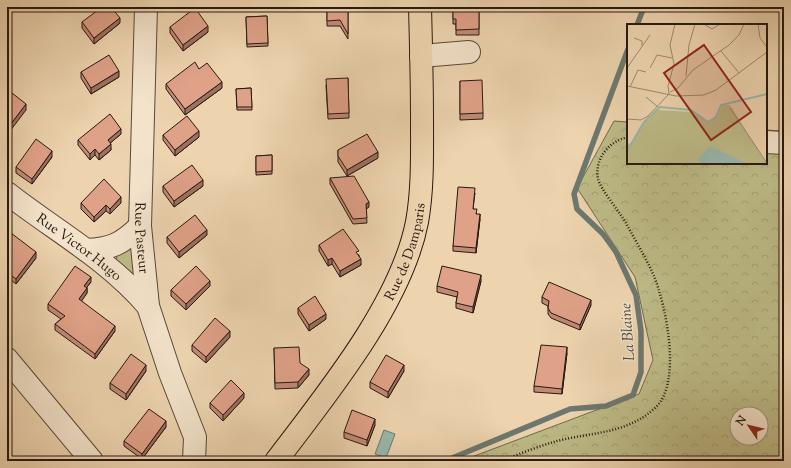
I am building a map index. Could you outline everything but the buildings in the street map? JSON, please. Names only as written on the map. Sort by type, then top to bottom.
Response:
[{"type":"main road","name":"Rue de Damparis","points":[[276,461],[360,345],[391,292],[409,249],[417,222],[420,195],[422,150],[420,7]]},
{"type":"street","name":"Rue Pasteur","points":[[146,7],[140,226],[148,306],[170,373],[195,437],[194,461]]},
{"type":"street","points":[[421,56],[469,52]]},
{"type":"street","points":[[767,142],[784,143]]},
{"type":"street","name":"Rue Victor Hugo","points":[[7,193],[86,250],[125,281],[148,306]]},
{"type":"street","points":[[86,250],[103,249],[116,245],[128,238],[140,226]]},
{"type":"street","points":[[7,359],[92,461]]},
{"type":"path","points":[[503,461],[557,441],[625,427],[647,414],[662,400],[666,386],[670,356],[669,341],[659,291],[629,228],[598,180],[600,159],[605,151],[612,144],[627,137]]},
{"type":"green space","points":[[614,121],[627,122],[627,164],[767,164],[767,130],[784,131],[784,461],[461,461],[639,394],[653,360],[635,277],[577,188]]},
{"type":"green space","points":[[132,248],[137,278],[116,260],[118,253]]},
{"type":"water","points":[[384,430],[395,434],[386,458],[375,454]]},
{"type":"waterway","name":"La Blaine","points":[[637,24],[644,7]]},
{"type":"waterway","name":"La Blaine","points":[[445,461],[570,409],[606,406],[633,395],[641,372],[641,331],[636,295],[616,252],[603,234],[577,209],[574,194],[627,52]]}]
